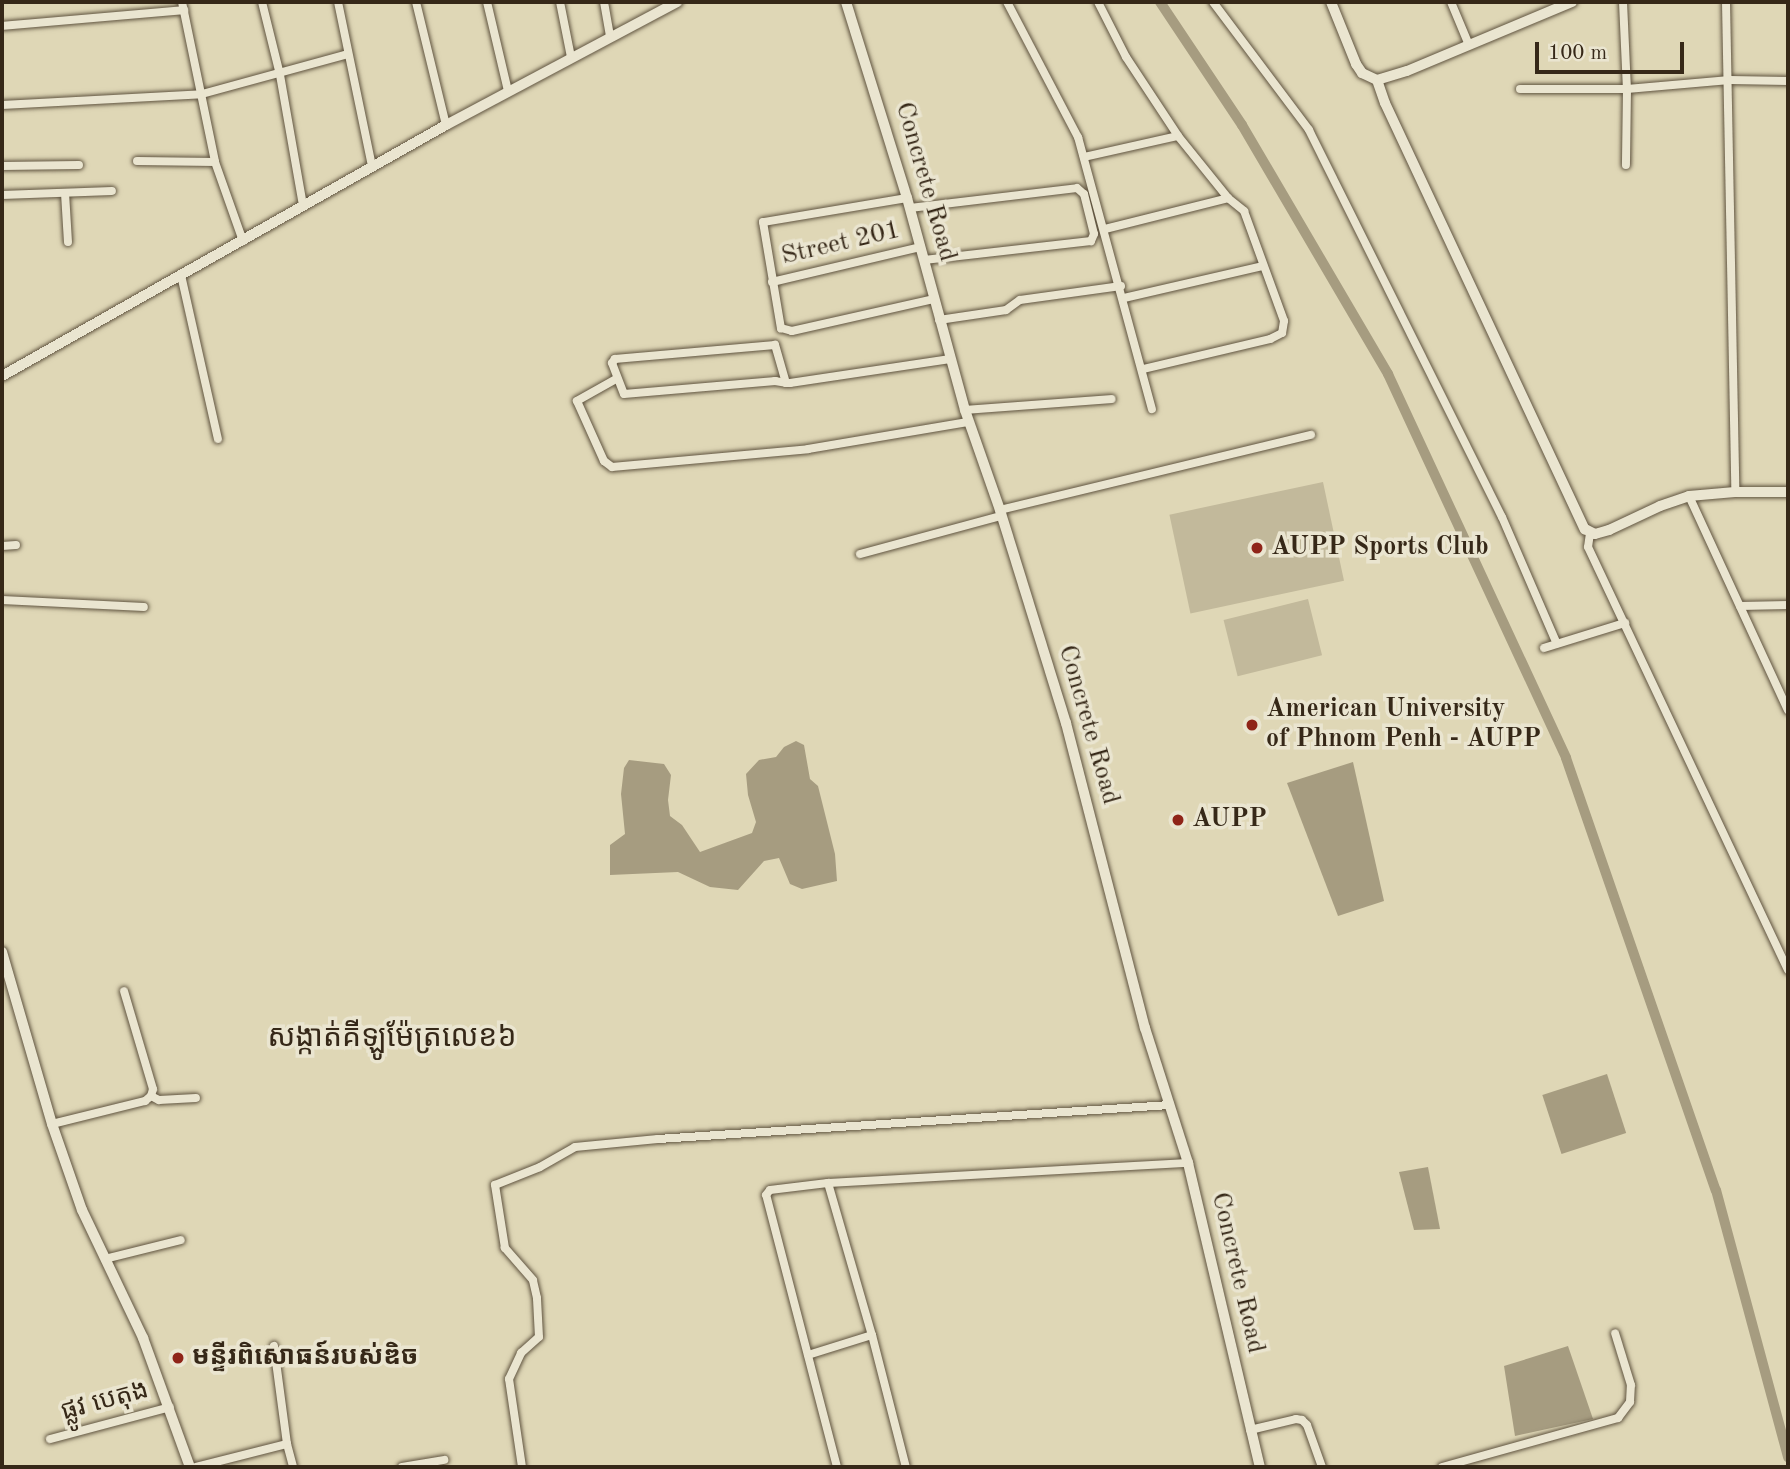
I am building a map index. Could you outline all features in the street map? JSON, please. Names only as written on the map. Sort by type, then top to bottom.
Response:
[{"type":"street","points":[[262,2],[280,75],[303,205]]},
{"type":"street","points":[[338,2],[372,166]]},
{"type":"street","points":[[416,2],[446,125]]},
{"type":"street","points":[[487,2],[508,91]]},
{"type":"street","points":[[560,2],[571,57]]},
{"type":"street","points":[[604,2],[610,37]]},
{"type":"street","points":[[2,376],[372,166],[677,2]]},
{"type":"street","name":"Concrete Road","points":[[846,2],[909,203],[968,422],[1000,513],[1066,723],[1145,1028],[1188,1163],[1260,1467]]},
{"type":"street","points":[[1007,2],[1070,119],[1084,157],[1121,286],[1152,409]]},
{"type":"street","points":[[1098,2],[1126,57],[1178,136],[1228,198],[1244,211],[1284,320],[1282,333],[1270,339],[1143,369]]},
{"type":"street","points":[[1213,2],[1309,130],[1490,492],[1557,644]]},
{"type":"street","points":[[1331,2],[1356,64],[1367,76],[1377,80],[1572,2]]},
{"type":"street","points":[[1451,2],[1469,45]]},
{"type":"street","points":[[1623,2],[1627,89],[1626,165]]},
{"type":"street","points":[[1726,2],[1730,80],[1735,492]]},
{"type":"street","points":[[2,26],[183,6],[215,162],[243,241]]},
{"type":"street","points":[[2,105],[202,94],[280,75],[348,54]]},
{"type":"street","points":[[1377,80],[1500,351],[1585,529],[1590,533],[1609,530],[1660,506],[1689,496],[1735,492],[1788,492]]},
{"type":"street","points":[[1520,89],[1627,89],[1730,80],[1788,81]]},
{"type":"street","points":[[1084,157],[1178,136]]},
{"type":"street","points":[[137,161],[215,162]]},
{"type":"street","points":[[2,166],[79,165]]},
{"type":"street","points":[[924,260],[1091,241],[1094,234],[1084,194],[1077,188],[909,203],[765,220],[762,230],[781,328],[787,332],[934,299]]},
{"type":"street","points":[[2,195],[112,191]]},
{"type":"street","points":[[65,193],[68,242]]},
{"type":"street","points":[[1105,229],[1228,198]]},
{"type":"street","name":"Street 201","points":[[772,282],[920,247]]},
{"type":"street","points":[[1124,298],[1263,266]]},
{"type":"street","points":[[181,275],[218,439]]},
{"type":"street","points":[[939,320],[1006,310],[1020,300],[1121,286]]},
{"type":"street","points":[[786,383],[775,345],[615,359],[612,366],[624,394],[786,383],[950,359]]},
{"type":"street","points":[[616,379],[577,401],[604,461],[612,467],[808,449],[968,422]]},
{"type":"street","points":[[965,410],[1112,399]]},
{"type":"street","points":[[860,554],[1000,513],[1311,435]]},
{"type":"street","points":[[1689,496],[1788,710]]},
{"type":"street","points":[[1590,533],[1588,547],[1788,968]]},
{"type":"street","points":[[2,546],[16,545]]},
{"type":"street","points":[[2,600],[144,607]]},
{"type":"street","points":[[1740,606],[1788,605]]},
{"type":"street","points":[[1544,648],[1625,623]]},
{"type":"street","points":[[2,951],[52,1124],[82,1210],[143,1338],[190,1467]]},
{"type":"street","points":[[52,1124],[145,1101],[151,1096],[153,1089],[124,991]]},
{"type":"street","points":[[151,1096],[159,1100],[196,1098]]},
{"type":"street","points":[[522,1467],[509,1379],[521,1353],[538,1337],[537,1298],[533,1280],[505,1248],[495,1185],[540,1167],[575,1147],[658,1139],[1170,1105]]},
{"type":"street","points":[[837,1467],[766,1195],[775,1188],[828,1183],[1188,1163]]},
{"type":"street","points":[[828,1183],[872,1335],[906,1467]]},
{"type":"street","points":[[105,1259],[181,1240]]},
{"type":"street","points":[[1442,1467],[1618,1418],[1630,1402],[1631,1385],[1615,1333]]},
{"type":"street","points":[[808,1355],[872,1335]]},
{"type":"street","points":[[274,1346],[287,1444],[293,1467]]},
{"type":"street","name":"ផ្លូវ បេតុង","points":[[50,1438],[170,1407]]},
{"type":"street","points":[[1251,1430],[1296,1419],[1302,1420],[1307,1425],[1322,1467]]},
{"type":"street","points":[[197,1467],[287,1444]]},
{"type":"street","points":[[402,1467],[444,1460]]},
{"type":"shaded area","name":"AUPP Sports Club","points":[[1323,482],[1344,581],[1190,613],[1169,515]]},
{"type":"shaded area","points":[[1308,599],[1322,655],[1238,676],[1224,620]]},
{"type":"shaded area","points":[[796,741],[804,745],[810,779],[818,786],[835,854],[837,881],[802,889],[790,884],[779,858],[764,861],[738,890],[710,887],[678,872],[610,875],[610,845],[625,834],[621,794],[624,768],[629,760],[664,764],[671,775],[668,800],[670,816],[682,825],[700,852],[752,833],[756,822],[748,795],[746,774],[759,760],[776,757],[784,747]]},
{"type":"shaded area","points":[[1353,762],[1384,901],[1338,916],[1287,783]]},
{"type":"shaded area","points":[[1607,1074],[1626,1133],[1561,1154],[1542,1095]]},
{"type":"shaded area","points":[[1428,1167],[1440,1229],[1414,1230],[1399,1172]]},
{"type":"shaded area","points":[[1568,1346],[1593,1419],[1515,1436],[1504,1366]]},
{"type":"waterway","points":[[1160,2],[1242,125],[1388,374],[1566,758],[1716,1190],[1788,1457]]},
{"type":"place","name":"AUPP Sports Club","points":[[1257,548]]},
{"type":"place","name":"American University of Phnom Penh - AUPP","points":[[1252,725]]},
{"type":"place","name":"AUPP","points":[[1178,820]]},
{"type":"place","name":"មន្ទីរពិសោធន៍របស់ឌិច","points":[[178,1358]]},
{"type":"district","name":"សង្កាត់គីឡូម៉ែត្រលេខ៦","points":[[392,1038]]}]
